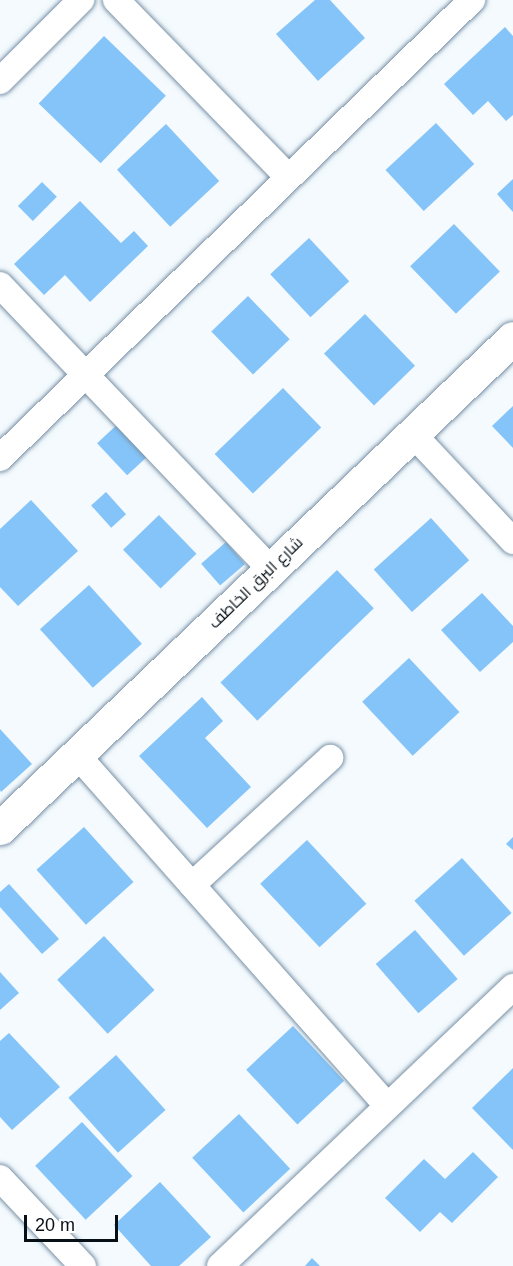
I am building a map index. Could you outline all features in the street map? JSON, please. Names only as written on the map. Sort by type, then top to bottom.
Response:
[{"type":"main road","name":"شارع البرق الخاطف","points":[[0,828],[513,338]]},
{"type":"street","points":[[0,81],[81,0]]},
{"type":"street","points":[[116,0],[288,177]]},
{"type":"street","points":[[0,458],[472,0]]},
{"type":"street","points":[[0,285],[270,569]]},
{"type":"street","points":[[412,433],[513,541]]},
{"type":"street","points":[[77,755],[386,1104]]},
{"type":"street","points":[[192,885],[330,758]]},
{"type":"street","points":[[220,1266],[386,1104],[513,987]]},
{"type":"street","points":[[0,1178],[83,1266]]},
{"type":"building","points":[[315,0],[330,0],[365,38],[318,81],[276,34]]},
{"type":"building","points":[[505,27],[513,36],[513,115],[506,121],[488,101],[473,115],[444,84]]},
{"type":"building","points":[[104,36],[166,96],[101,163],[39,104]]},
{"type":"building","points":[[436,123],[474,164],[424,211],[386,170]]},
{"type":"building","points":[[166,124],[219,181],[170,227],[117,170]]},
{"type":"building","points":[[513,179],[513,212],[497,194]]},
{"type":"building","points":[[42,182],[57,197],[33,221],[18,206]]},
{"type":"building","points":[[80,201],[121,243],[134,231],[148,246],[90,302],[65,275],[44,295],[14,264]]},
{"type":"building","points":[[454,224],[500,271],[456,314],[410,266]]},
{"type":"building","points":[[309,238],[349,281],[310,317],[270,274]]},
{"type":"building","points":[[248,296],[290,339],[253,375],[211,331]]},
{"type":"building","points":[[365,314],[415,366],[374,405],[324,354]]},
{"type":"building","points":[[283,388],[321,428],[253,494],[215,454]]},
{"type":"building","points":[[513,406],[513,448],[492,426]]},
{"type":"building","points":[[122,420],[152,452],[127,475],[97,443]]},
{"type":"building","points":[[106,492],[126,514],[111,528],[91,505]]},
{"type":"building","points":[[31,500],[78,551],[18,606],[0,587],[0,529]]},
{"type":"building","points":[[159,515],[197,554],[161,589],[123,550]]},
{"type":"building","points":[[431,518],[469,560],[412,612],[374,570]]},
{"type":"building","points":[[226,542],[245,564],[220,586],[201,564]]},
{"type":"building","points":[[337,570],[374,608],[257,721],[220,683]]},
{"type":"building","points":[[89,585],[142,644],[93,688],[40,629]]},
{"type":"building","points":[[482,593],[513,626],[513,642],[480,672],[441,630]]},
{"type":"building","points":[[409,658],[459,712],[413,756],[362,702]]},
{"type":"building","points":[[202,697],[223,721],[205,738],[251,787],[207,828],[139,756]]},
{"type":"building","points":[[0,729],[32,764],[1,792],[0,790]]},
{"type":"building","points":[[84,827],[134,882],[86,925],[36,870]]},
{"type":"building","points":[[513,837],[513,850],[506,844]]},
{"type":"building","points":[[307,840],[366,904],[320,947],[260,884]]},
{"type":"building","points":[[462,858],[512,913],[464,956],[414,901]]},
{"type":"building","points":[[9,884],[59,939],[42,954],[0,907],[0,892]]},
{"type":"building","points":[[415,930],[458,979],[418,1013],[376,964]]},
{"type":"building","points":[[104,936],[154,990],[108,1034],[57,980]]},
{"type":"building","points":[[0,972],[19,993],[0,1010]]},
{"type":"building","points":[[293,1026],[344,1081],[297,1124],[246,1070]]},
{"type":"building","points":[[9,1033],[60,1087],[12,1130],[0,1117],[0,1041]]},
{"type":"building","points":[[116,1055],[166,1110],[118,1153],[68,1098]]},
{"type":"building","points":[[513,1068],[513,1150],[472,1108]]},
{"type":"building","points":[[239,1114],[290,1169],[243,1212],[192,1158]]},
{"type":"building","points":[[82,1122],[132,1176],[86,1220],[35,1166]]},
{"type":"building","points":[[473,1152],[498,1177],[452,1223],[440,1212],[420,1232],[385,1198],[424,1159],[445,1179]]},
{"type":"building","points":[[160,1182],[211,1237],[179,1266],[151,1266],[114,1225]]},
{"type":"building","points":[[312,1258],[320,1266],[305,1266]]}]
